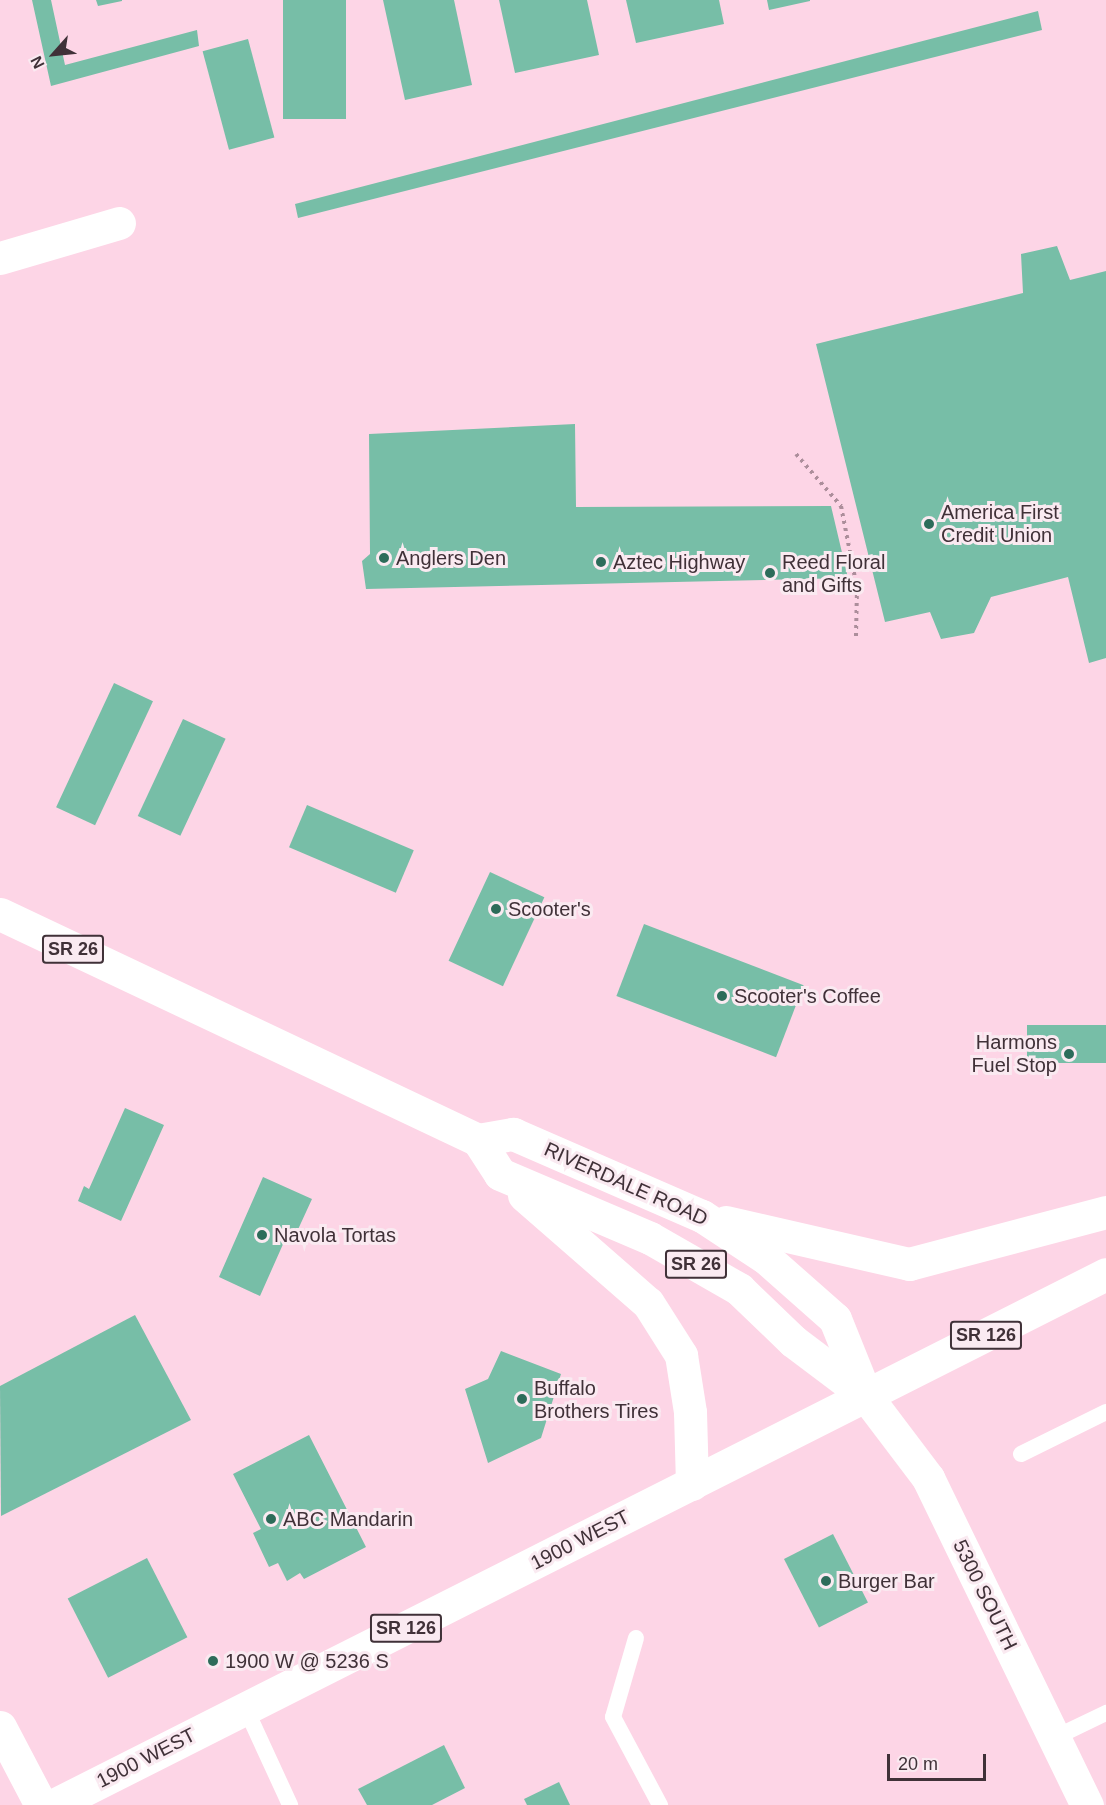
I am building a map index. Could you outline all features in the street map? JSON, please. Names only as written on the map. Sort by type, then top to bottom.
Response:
[{"type":"main road","points":[[0,258],[119,223]]},
{"type":"main road","name":"SR 26","points":[[0,914],[478,1140]]},
{"type":"main road","name":"RIVERDALE ROAD","points":[[478,1140],[513,1134],[702,1216],[766,1258],[835,1319],[866,1396]]},
{"type":"main road","points":[[478,1140],[500,1174],[648,1303],[681,1354],[690,1412],[692,1484]]},
{"type":"main road","name":"RIVERDALE ROAD","points":[[500,1174],[650,1238],[740,1289],[793,1341],[866,1396]]},
{"type":"main road","points":[[702,1216],[909,1264],[1106,1212]]},
{"type":"main road","name":"1900 WEST","points":[[54,1805],[1106,1274]]},
{"type":"main road","name":"5300 SOUTH","points":[[866,1396],[928,1478],[1087,1805]]},
{"type":"main road","points":[[0,1727],[41,1805]]},
{"type":"lane","points":[[1021,1454],[1106,1412]]},
{"type":"lane","points":[[636,1638],[613,1717],[660,1805]]},
{"type":"lane","points":[[245,1707],[290,1805]]},
{"type":"lane","points":[[1054,1738],[1106,1713]]},
{"type":"path","points":[[796,454],[841,506],[857,588],[856,636]]},
{"type":"building","points":[[32,0],[51,0],[65,65],[197,30],[199,46],[51,86]]},
{"type":"building","points":[[96,0],[122,0],[122,1],[98,6]]},
{"type":"building","points":[[283,0],[346,0],[346,119],[283,119]]},
{"type":"building","points":[[383,0],[454,0],[472,85],[405,100]]},
{"type":"building","points":[[499,0],[587,0],[599,55],[515,73]]},
{"type":"building","points":[[626,0],[719,0],[724,24],[636,43]]},
{"type":"building","points":[[767,0],[810,0],[810,1],[769,10]]},
{"type":"building","points":[[1038,11],[1042,30],[298,218],[295,204]]},
{"type":"building","points":[[248,39],[274,138],[229,150],[203,51]]},
{"type":"building","points":[[1057,246],[1070,280],[1106,271],[1106,658],[1089,663],[1068,577],[991,597],[974,633],[941,639],[930,612],[885,622],[816,344],[1023,293],[1021,254]]},
{"type":"building","points":[[575,424],[576,507],[831,506],[848,578],[366,589],[362,561],[370,554],[369,434]]},
{"type":"building","points":[[114,683],[153,701],[95,825],[56,807]]},
{"type":"building","points":[[183,719],[226,739],[180,836],[138,816]]},
{"type":"building","points":[[307,805],[414,850],[396,893],[289,847]]},
{"type":"building","points":[[490,872],[544,897],[503,986],[449,961]]},
{"type":"building","points":[[644,924],[804,985],[776,1057],[616,996]]},
{"type":"building","name":"Harmons Fuel Stop","points":[[1027,1025],[1106,1025],[1106,1063],[1027,1063]]},
{"type":"building","points":[[125,1108],[164,1125],[121,1221],[78,1201],[84,1186],[89,1189]]},
{"type":"building","name":"Navola Tortas","points":[[263,1177],[312,1199],[295,1236],[288,1233],[260,1296],[219,1277]]},
{"type":"building","points":[[135,1315],[191,1420],[1,1516],[0,1386]]},
{"type":"building","points":[[501,1351],[561,1374],[541,1438],[488,1463],[465,1389],[488,1379]]},
{"type":"building","points":[[309,1435],[366,1547],[304,1579],[300,1573],[287,1581],[278,1563],[269,1567],[253,1533],[261,1529],[233,1474]]},
{"type":"building","name":"Burger Bar","points":[[833,1534],[868,1603],[819,1628],[784,1559]]},
{"type":"building","points":[[147,1558],[187,1637],[108,1678],[68,1598]]},
{"type":"building","points":[[444,1745],[465,1788],[432,1805],[367,1805],[358,1789]]},
{"type":"building","points":[[559,1782],[570,1805],[527,1805],[524,1799]]},
{"type":"place","name":"America First Credit Union","points":[[929,524]]},
{"type":"place","name":"Anglers Den","points":[[384,558]]},
{"type":"place","name":"Aztec Highway","points":[[601,562]]},
{"type":"place","name":"Reed Floral and Gifts","points":[[770,573]]},
{"type":"place","name":"Scooter's","points":[[496,909]]},
{"type":"place","name":"Scooter's Coffee","points":[[722,996]]},
{"type":"place","name":"Harmons Fuel Stop","points":[[1069,1054]]},
{"type":"place","name":"Navola Tortas","points":[[262,1235]]},
{"type":"place","name":"Buffalo Brothers Tires","points":[[522,1399]]},
{"type":"place","name":"ABC Mandarin","points":[[271,1519]]},
{"type":"place","name":"Burger Bar","points":[[826,1581]]},
{"type":"place","name":"1900 W @ 5236 S","points":[[213,1661]]}]
